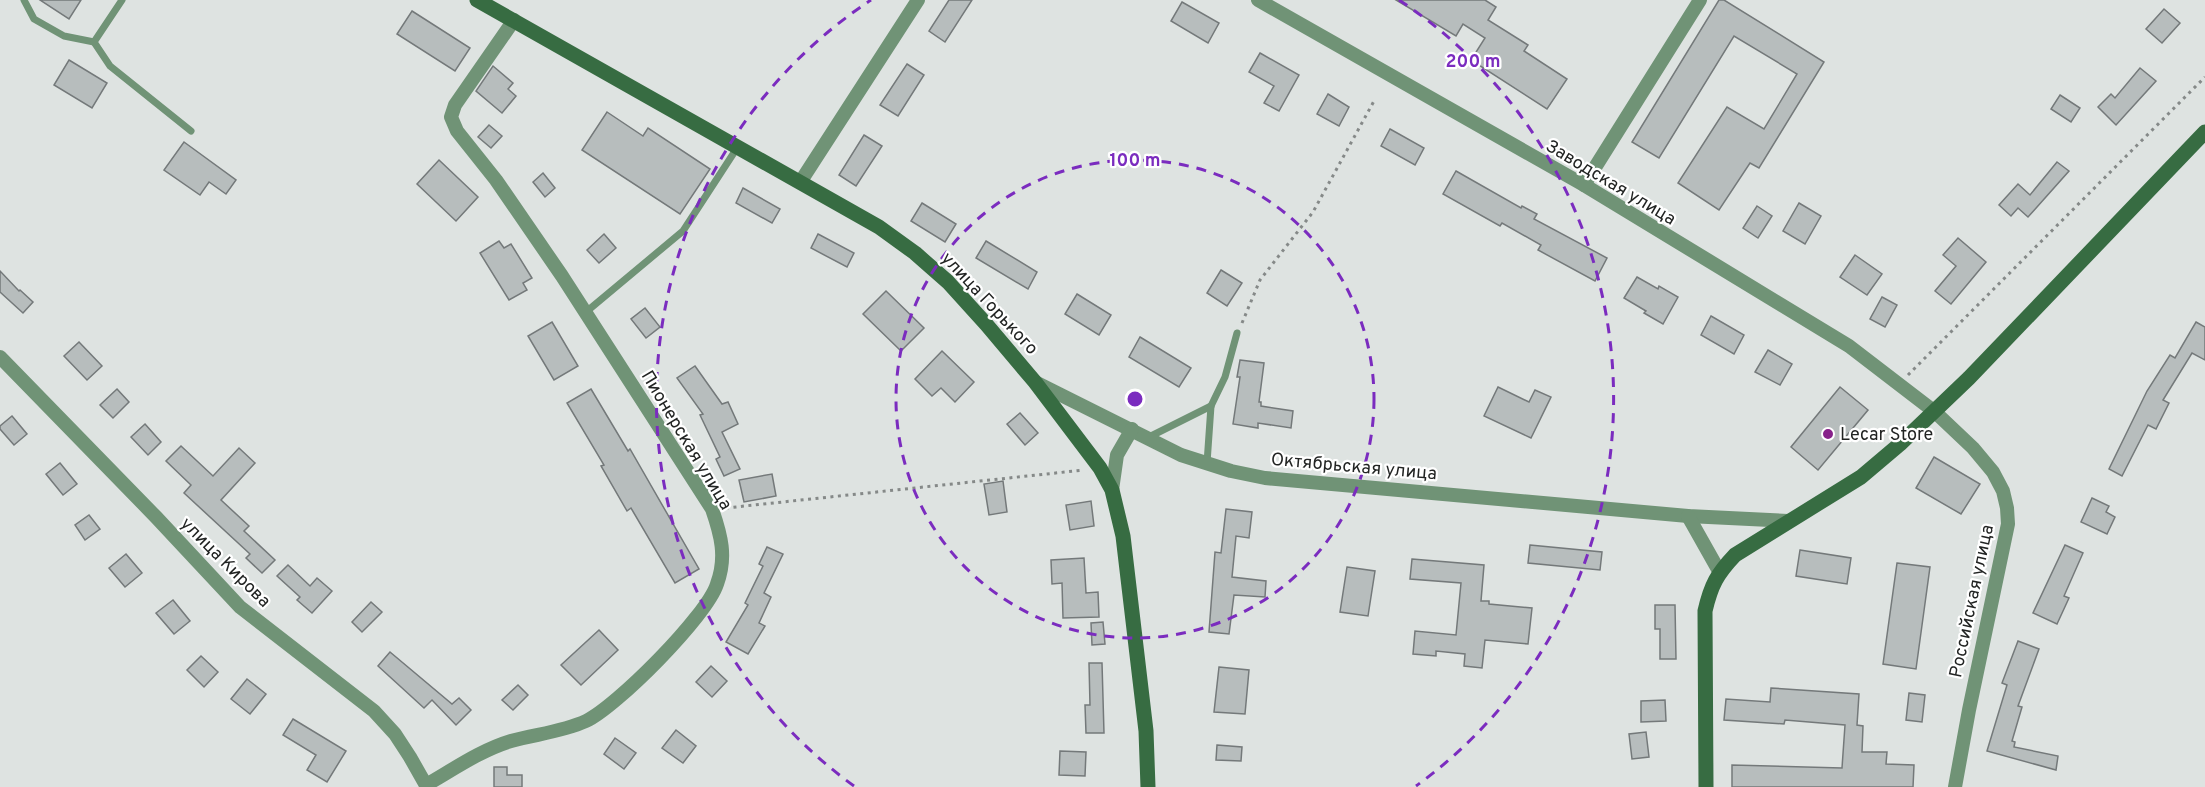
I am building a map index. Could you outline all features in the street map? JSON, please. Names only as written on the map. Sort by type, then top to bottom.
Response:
[{"type":"main road","name":"улица Горького","points":[[477,0],[879,227],[915,253],[948,282],[1035,381],[1100,468],[1112,490],[1123,536],[1146,731],[1148,787]]},
{"type":"main road","points":[[1706,787],[1705,611],[1710,590],[1719,571],[1735,555],[1861,477],[1900,444],[1935,412],[2205,132]]},
{"type":"street","points":[[801,181],[918,0]]},
{"type":"street","name":"Заводская улица","points":[[1258,0],[1584,185],[1849,346],[1935,412]]},
{"type":"street","points":[[1584,185],[1700,0]]},
{"type":"street","name":"Пионерская улица","points":[[427,786],[487,750],[587,721],[616,702],[684,632],[704,608],[717,586],[723,559],[721,537],[712,509],[586,312],[496,180],[457,131],[451,117],[455,105],[514,20]]},
{"type":"street","name":"улица Кирова","points":[[0,357],[156,517],[240,608],[374,711],[395,734],[427,786]]},
{"type":"street","name":"Октябрьская улица","points":[[1035,381],[1182,454],[1231,471],[1265,478],[1688,516],[1788,521]]},
{"type":"street","name":"Российская улица","points":[[1935,412],[1973,448],[1993,472],[2007,508],[2008,524],[1955,787]]},
{"type":"street","points":[[1112,490],[1117,455],[1132,429]]},
{"type":"street","points":[[1688,516],[1719,571]]},
{"type":"lane","points":[[24,0],[34,19],[64,36],[94,42],[110,66],[191,131]]},
{"type":"lane","points":[[94,42],[122,0]]},
{"type":"lane","points":[[586,312],[683,231],[737,148]]},
{"type":"lane","points":[[1207,463],[1210,406],[1225,377],[1237,333]]},
{"type":"lane","points":[[1148,438],[1210,406]]},
{"type":"path","points":[[1899,384],[2205,77]]},
{"type":"path","points":[[1237,333],[1260,280],[1314,212],[1374,101]]},
{"type":"path","points":[[712,509],[1100,468]]},
{"type":"building","points":[[40,0],[81,0],[69,19]]},
{"type":"building","points":[[949,0],[972,0],[945,42],[929,31]]},
{"type":"building","points":[[1396,0],[1485,0],[1496,7],[1488,20],[1528,45],[1524,51],[1567,79],[1547,109],[1471,60],[1485,38],[1463,24],[1456,36]]},
{"type":"building","points":[[1719,0],[1724,0],[1824,62],[1759,168],[1750,163],[1719,210],[1678,183],[1727,107],[1764,129],[1797,74],[1734,36],[1659,158],[1632,142]]},
{"type":"building","points":[[1182,2],[1219,23],[1208,43],[1171,21]]},
{"type":"building","points":[[2164,9],[2180,23],[2162,43],[2146,29]]},
{"type":"building","points":[[412,11],[470,48],[455,71],[397,34]]},
{"type":"building","points":[[1260,53],[1299,75],[1279,111],[1264,103],[1274,86],[1249,72]]},
{"type":"building","points":[[69,60],[107,83],[92,108],[54,85]]},
{"type":"building","points":[[907,64],[924,75],[898,116],[880,105]]},
{"type":"building","points":[[493,66],[513,83],[508,89],[516,96],[502,113],[476,91]]},
{"type":"building","points":[[2140,68],[2156,81],[2116,125],[2098,107],[2111,94],[2115,98]]},
{"type":"building","points":[[1328,94],[1349,107],[1339,126],[1317,114]]},
{"type":"building","points":[[2060,95],[2080,108],[2071,122],[2051,109]]},
{"type":"building","points":[[607,112],[643,136],[648,128],[710,169],[680,214],[582,150]]},
{"type":"building","points":[[489,125],[502,136],[491,148],[478,137]]},
{"type":"building","points":[[1390,129],[1424,148],[1415,165],[1381,146]]},
{"type":"building","points":[[864,135],[882,146],[856,186],[839,175]]},
{"type":"building","points":[[184,142],[236,180],[226,194],[209,182],[200,195],[164,170]]},
{"type":"building","points":[[439,160],[478,197],[456,221],[417,184]]},
{"type":"building","points":[[2057,162],[2069,171],[2028,217],[2018,208],[2011,216],[1999,205],[2018,184],[2030,195]]},
{"type":"building","points":[[1456,171],[1521,208],[1522,206],[1537,214],[1534,219],[1607,258],[1595,281],[1538,250],[1541,245],[1502,223],[1500,226],[1443,194]]},
{"type":"building","points":[[543,173],[555,188],[545,197],[533,182]]},
{"type":"building","points":[[743,188],[780,209],[772,223],[736,203]]},
{"type":"building","points":[[922,203],[956,224],[945,242],[911,221]]},
{"type":"building","points":[[1799,203],[1821,216],[1805,244],[1783,231]]},
{"type":"building","points":[[1757,206],[1772,216],[1758,238],[1743,228]]},
{"type":"building","points":[[604,234],[616,248],[599,263],[587,250]]},
{"type":"building","points":[[818,234],[854,253],[847,267],[811,248]]},
{"type":"building","points":[[1958,238],[1986,262],[1951,304],[1935,291],[1956,266],[1943,255]]},
{"type":"building","points":[[499,241],[504,248],[511,244],[532,278],[523,283],[527,290],[509,300],[480,253]]},
{"type":"building","points":[[986,241],[1037,272],[1028,289],[976,258]]},
{"type":"building","points":[[1855,255],[1882,274],[1867,295],[1840,277]]},
{"type":"building","points":[[1221,270],[1242,283],[1227,306],[1207,293]]},
{"type":"building","points":[[0,271],[33,302],[23,313],[0,292]]},
{"type":"building","points":[[1637,277],[1678,297],[1663,324],[1624,298]]},
{"type":"building","points":[[886,291],[924,328],[901,351],[863,314]]},
{"type":"building","points":[[1077,294],[1111,315],[1099,335],[1065,314]]},
{"type":"building","points":[[1882,297],[1897,305],[1885,327],[1870,319]]},
{"type":"building","points":[[645,308],[660,327],[646,338],[631,319]]},
{"type":"building","points":[[1711,316],[1744,335],[1734,354],[1701,335]]},
{"type":"building","points":[[552,322],[578,366],[554,380],[528,336]]},
{"type":"building","points":[[2196,322],[2205,327],[2205,360],[2192,353],[2163,400],[2169,403],[2156,429],[2148,425],[2122,476],[2109,469],[2147,391],[2170,355],[2175,358]]},
{"type":"building","points":[[1140,337],[1191,368],[1179,387],[1129,357]]},
{"type":"building","points":[[79,342],[102,366],[87,380],[64,356]]},
{"type":"building","points":[[1768,350],[1792,364],[1780,385],[1755,372]]},
{"type":"building","points":[[942,351],[974,382],[955,402],[941,388],[932,396],[915,379]]},
{"type":"building","points":[[1240,360],[1264,363],[1259,402],[1261,406],[1293,411],[1291,428],[1258,423],[1258,428],[1233,424],[1240,377],[1237,377]]},
{"type":"building","points":[[695,366],[722,404],[728,402],[738,424],[722,432],[740,469],[724,476],[716,459],[720,457],[700,415],[703,414],[677,378]]},
{"type":"building","points":[[1498,387],[1529,402],[1535,390],[1551,397],[1531,438],[1484,416]]},
{"type":"building","points":[[1840,387],[1868,410],[1818,470],[1791,447]]},
{"type":"building","points":[[117,389],[129,402],[113,418],[100,405]]},
{"type":"building","points":[[591,389],[628,451],[630,449],[699,569],[675,583],[631,508],[627,511],[601,466],[604,465],[567,403]]},
{"type":"building","points":[[1020,413],[1038,433],[1025,445],[1007,424]]},
{"type":"building","points":[[12,416],[27,434],[14,445],[0,429],[0,426]]},
{"type":"building","points":[[145,424],[161,442],[148,455],[131,437]]},
{"type":"building","points":[[181,446],[213,476],[239,448],[255,463],[221,500],[249,526],[244,531],[275,560],[262,573],[246,558],[250,554],[184,493],[191,485],[166,461]]},
{"type":"building","points":[[1934,457],[1980,484],[1961,514],[1916,488]]},
{"type":"building","points":[[60,463],[77,484],[63,495],[46,474]]},
{"type":"building","points":[[772,474],[776,496],[744,502],[739,480]]},
{"type":"building","points":[[1003,481],[1007,512],[989,515],[984,484]]},
{"type":"building","points":[[2092,498],[2109,506],[2106,512],[2115,517],[2107,534],[2081,522]]},
{"type":"building","points":[[1091,501],[1094,526],[1070,530],[1066,505]]},
{"type":"building","points":[[1226,509],[1252,512],[1249,538],[1236,536],[1232,577],[1266,581],[1265,597],[1234,595],[1229,634],[1209,632],[1215,552],[1221,553]]},
{"type":"building","points":[[89,515],[100,529],[85,540],[75,525]]},
{"type":"building","points":[[1530,545],[1602,552],[1600,570],[1528,563]]},
{"type":"building","points":[[2065,545],[2083,553],[2064,596],[2069,598],[2057,624],[2033,613]]},
{"type":"building","points":[[767,547],[783,554],[764,593],[771,597],[759,623],[765,626],[748,654],[726,642],[748,605],[745,603],[763,566],[759,564]]},
{"type":"building","points":[[1800,550],[1851,558],[1847,584],[1796,576]]},
{"type":"building","points":[[126,554],[142,573],[125,587],[109,568]]},
{"type":"building","points":[[1084,558],[1086,593],[1098,592],[1099,617],[1063,618],[1062,583],[1052,584],[1051,560]]},
{"type":"building","points":[[1412,559],[1484,565],[1481,601],[1489,601],[1489,604],[1532,608],[1528,644],[1485,640],[1482,668],[1464,666],[1465,654],[1436,651],[1436,656],[1413,654],[1415,631],[1456,635],[1461,583],[1410,579]]},
{"type":"building","points":[[1897,563],[1930,567],[1916,669],[1883,664]]},
{"type":"building","points":[[288,565],[310,586],[317,578],[332,591],[312,613],[297,600],[300,597],[277,576]]},
{"type":"building","points":[[1347,567],[1375,571],[1368,616],[1340,612]]},
{"type":"building","points":[[173,600],[190,621],[174,634],[156,613]]},
{"type":"building","points":[[371,602],[382,612],[362,632],[352,622]]},
{"type":"building","points":[[1655,605],[1675,605],[1676,659],[1660,659],[1660,629],[1655,629]]},
{"type":"building","points":[[1103,622],[1105,644],[1092,645],[1091,623]]},
{"type":"building","points":[[599,630],[618,650],[581,685],[561,665]]},
{"type":"building","points":[[2018,641],[2039,649],[2018,706],[2022,707],[2012,741],[2015,742],[2014,747],[2058,756],[2056,770],[1987,751],[2007,685],[2002,683]]},
{"type":"building","points":[[390,652],[452,704],[459,698],[471,710],[456,725],[432,700],[424,708],[378,666]]},
{"type":"building","points":[[201,656],[218,672],[204,687],[187,670]]},
{"type":"building","points":[[1089,663],[1102,663],[1104,733],[1086,733],[1085,705],[1090,705]]},
{"type":"building","points":[[711,666],[727,681],[712,697],[696,682]]},
{"type":"building","points":[[1219,667],[1249,670],[1245,714],[1214,712]]},
{"type":"building","points":[[247,679],[266,694],[250,714],[231,699]]},
{"type":"building","points":[[518,685],[528,695],[513,710],[502,700]]},
{"type":"building","points":[[1771,688],[1859,694],[1857,725],[1863,726],[1862,752],[1887,752],[1886,764],[1914,765],[1913,787],[1732,787],[1732,765],[1842,768],[1845,725],[1785,720],[1784,724],[1724,720],[1726,699],[1770,702]]},
{"type":"building","points":[[1909,693],[1925,695],[1922,722],[1906,720]]},
{"type":"building","points":[[1665,700],[1666,721],[1641,722],[1641,701]]},
{"type":"building","points":[[293,719],[346,751],[327,782],[307,770],[316,755],[283,735]]},
{"type":"building","points":[[676,730],[696,746],[683,763],[662,748]]},
{"type":"building","points":[[1646,732],[1649,757],[1632,759],[1629,734]]},
{"type":"building","points":[[615,738],[636,753],[624,769],[604,754]]},
{"type":"building","points":[[1217,745],[1242,747],[1241,761],[1216,760]]},
{"type":"building","points":[[1060,751],[1086,752],[1085,776],[1059,775]]},
{"type":"building","points":[[494,767],[507,767],[507,775],[522,775],[522,787],[494,787]]},
{"type":"place","name":"Lecar Store","points":[[1828,434]]}]
